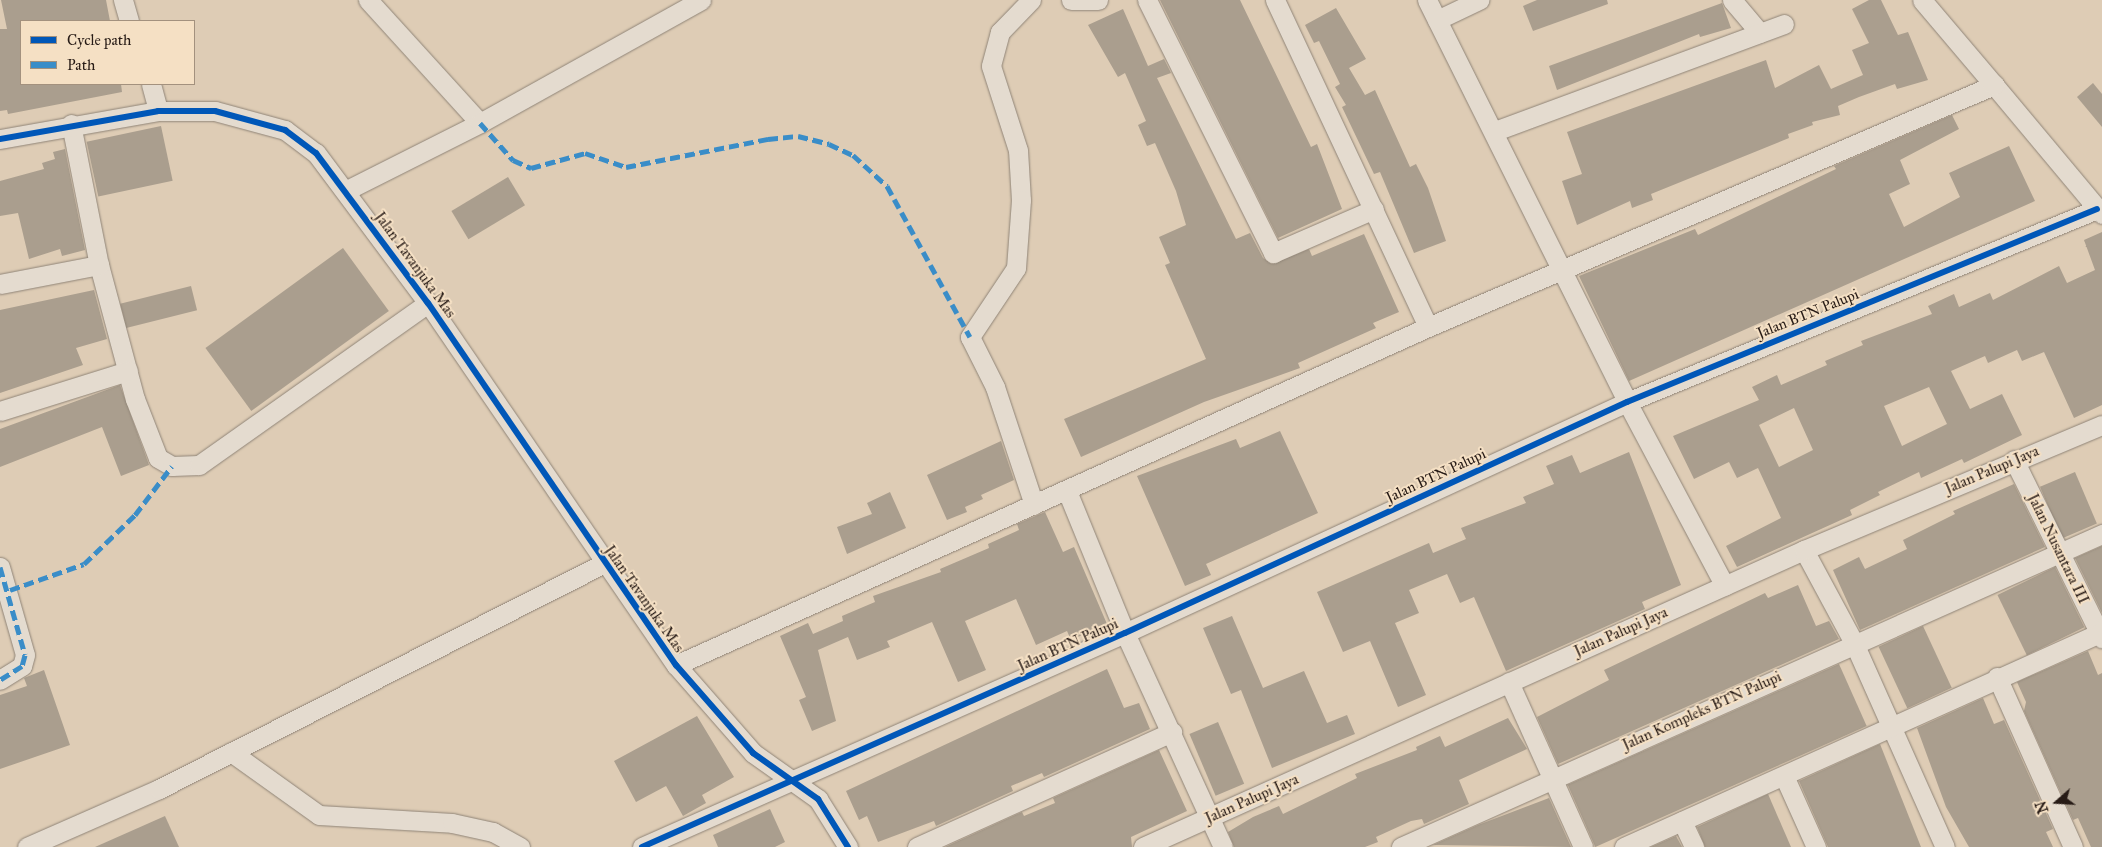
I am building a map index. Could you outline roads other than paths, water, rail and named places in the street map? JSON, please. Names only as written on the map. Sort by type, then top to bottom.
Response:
[{"type":"street","points":[[122,0],[129,20]]},
{"type":"street","points":[[368,0],[480,123]]},
{"type":"street","points":[[346,190],[480,123],[701,0]]},
{"type":"street","points":[[1031,0],[1000,32],[991,66],[1018,150],[1021,200],[1016,268],[970,337],[995,387],[1034,505]]},
{"type":"street","points":[[1071,0],[1098,0]]},
{"type":"street","points":[[1147,0],[1273,253],[1374,209]]},
{"type":"street","points":[[1275,0],[1428,327]]},
{"type":"street","points":[[1427,0],[1564,269],[1627,402],[1725,586]]},
{"type":"street","points":[[1437,20],[1479,0]]},
{"type":"street","points":[[1732,0],[1760,33]]},
{"type":"street","points":[[1922,0],[2100,212]]},
{"type":"street","points":[[1495,131],[1784,24]]},
{"type":"street","points":[[151,85],[158,111]]},
{"type":"street","points":[[848,847],[818,799],[753,753],[676,666],[1428,327],[1994,85]]},
{"type":"street","name":"Jalan Tavanjuka Mas","points":[[0,139],[71,124],[158,111],[215,111],[285,130],[316,153],[346,190],[428,303],[604,564],[676,666]]},
{"type":"street","points":[[71,124],[98,265],[128,370],[158,458],[172,466],[189,468],[428,303]]},
{"type":"street","name":"Jalan BTN Palupi","points":[[642,847],[791,779],[1125,633],[1627,402],[2100,212]]},
{"type":"street","points":[[0,284],[98,265]]},
{"type":"street","points":[[0,411],[128,370]]},
{"type":"street","name":"Jalan Palupi Jaya","points":[[1143,847],[1804,550],[2014,460],[2102,425]]},
{"type":"street","name":"Jalan Nusantara III","points":[[2014,460],[2101,635]]},
{"type":"street","points":[[1067,491],[1125,633],[1172,732],[1223,847]]},
{"type":"street","name":"Jalan Kompleks BTN Palupi","points":[[1401,847],[1854,643],[2102,534]]},
{"type":"street","points":[[1804,550],[1854,643],[1945,847]]},
{"type":"street","points":[[27,847],[231,752],[604,564]]},
{"type":"street","points":[[0,566],[25,655],[22,666],[0,680]]},
{"type":"street","points":[[1624,847],[1785,778],[1997,677],[2101,635]]},
{"type":"street","points":[[1997,677],[2073,847]]},
{"type":"street","points":[[1509,682],[1583,847]]},
{"type":"street","points":[[917,847],[1172,732]]},
{"type":"street","points":[[231,752],[319,815],[452,823],[494,832],[520,847]]},
{"type":"street","points":[[1785,778],[1816,847]]},
{"type":"street","points":[[1682,821],[1694,847]]}]
